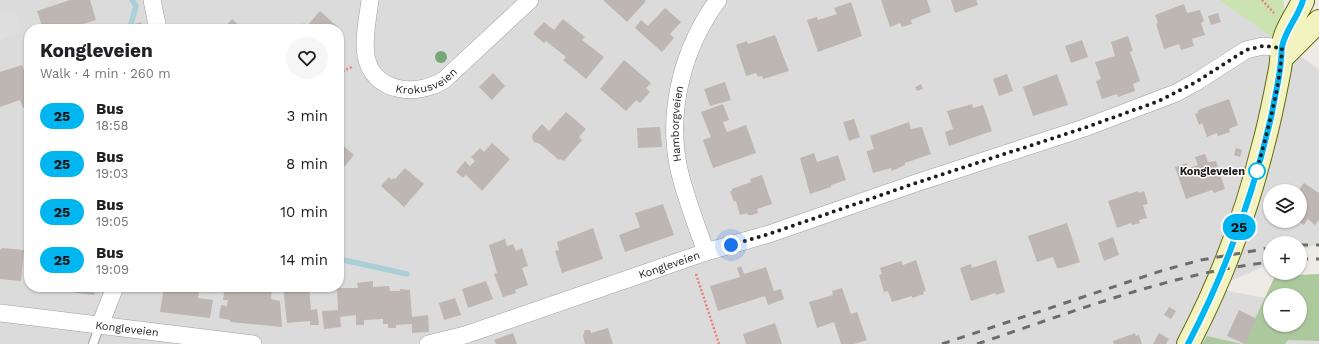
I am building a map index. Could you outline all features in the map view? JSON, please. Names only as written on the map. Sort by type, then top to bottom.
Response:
[{"type":"main road","points":[[1303,1],[1310,13],[1319,18]]},
{"type":"main road","points":[[1188,344],[1213,294],[1243,216],[1268,126],[1284,53],[1286,34],[1303,1]]},
{"type":"main road","points":[[1284,53],[1319,21]]},
{"type":"street","points":[[152,0],[157,24]]},
{"type":"street","name":"Krokusveien","points":[[370,0],[366,47],[369,64],[377,77],[385,82],[399,88],[414,91],[435,86],[444,80],[530,0]]},
{"type":"street","name":"Hamborgveien","points":[[706,252],[678,164],[675,128],[678,88],[693,44],[701,27],[718,0]]},
{"type":"street","name":"Kongleveien","points":[[428,344],[465,335],[706,252],[769,234],[916,183],[1084,128],[1176,93],[1246,50],[1263,46],[1284,53]]},
{"type":"street","points":[[100,325],[113,292]]},
{"type":"street","name":"Kongleveien","points":[[0,313],[253,344]]},
{"type":"lane","points":[[93,344],[100,325]]},
{"type":"path","points":[[1262,0],[1277,17]]},
{"type":"path","points":[[694,267],[719,344]]},
{"type":"shaded area","points":[[0,0],[1219,0],[1319,69],[1319,243],[1307,248],[1307,236],[1263,236],[1263,267],[1214,288],[1263,298],[1263,332],[1307,332],[1307,319],[1319,309],[1319,344],[0,344]]},
{"type":"shaded area","points":[[15,10],[22,33],[0,40],[0,14]]},
{"type":"green space","points":[[1219,0],[1284,0],[1283,45]]},
{"type":"green space","points":[[1319,274],[1319,341],[1288,340],[1285,344],[1243,344],[1263,302],[1263,332],[1307,332],[1307,288],[1269,288],[1273,280],[1307,280],[1307,275]]},
{"type":"green space","points":[[1207,336],[1242,344],[1202,344]]},
{"type":"building","points":[[70,0],[90,0],[96,20],[82,24],[41,24],[37,11]]},
{"type":"building","points":[[603,0],[645,0],[646,1],[627,22]]},
{"type":"building","points":[[881,0],[927,0],[931,12],[911,20],[912,24],[902,27],[900,23],[890,27]]},
{"type":"building","points":[[951,0],[976,0],[978,5],[955,13]]},
{"type":"building","points":[[851,2],[862,36],[818,52],[807,20],[817,17],[818,20],[837,14],[834,8]]},
{"type":"building","points":[[1184,4],[1187,13],[1200,10],[1204,21],[1201,23],[1205,35],[1192,39],[1194,46],[1181,50],[1179,44],[1164,49],[1156,24],[1158,23],[1155,15]]},
{"type":"building","points":[[665,8],[681,22],[670,34],[674,38],[662,52],[635,28],[641,20],[648,26]]},
{"type":"building","points":[[320,11],[334,24],[309,24]]},
{"type":"building","points":[[1218,13],[1221,22],[1211,25],[1208,16]]},
{"type":"building","points":[[232,19],[238,24],[228,24]]},
{"type":"building","points":[[563,19],[585,37],[582,40],[604,57],[586,79],[563,60],[566,57],[546,41],[544,43],[533,34],[544,22],[554,30]]},
{"type":"building","points":[[775,35],[789,71],[763,79],[762,76],[758,77],[756,73],[746,76],[736,45],[747,41],[748,44]]},
{"type":"building","points":[[1128,36],[1133,51],[1130,52],[1140,81],[1133,84],[1135,91],[1118,97],[1117,94],[1102,99],[1096,81],[1101,79],[1095,62],[1115,56],[1111,42]]},
{"type":"building","points":[[1082,40],[1088,57],[1071,63],[1065,46]]},
{"type":"building","points":[[624,60],[651,83],[646,88],[650,92],[640,103],[636,100],[626,111],[600,89]]},
{"type":"building","points":[[22,65],[24,70],[24,108],[20,100],[0,107],[0,72]]},
{"type":"building","points":[[493,73],[505,86],[492,100],[479,87]]},
{"type":"building","points":[[1007,74],[1013,91],[999,96],[993,79]]},
{"type":"building","points":[[1057,74],[1068,105],[1033,116],[1023,87]]},
{"type":"building","points":[[725,82],[731,100],[710,106],[704,89]]},
{"type":"building","points":[[921,84],[923,89],[917,91],[915,87]]},
{"type":"building","points":[[1229,99],[1238,125],[1229,129],[1230,132],[1218,136],[1217,133],[1207,137],[1202,123],[1199,125],[1195,114],[1198,113],[1198,110]]},
{"type":"building","points":[[723,104],[729,120],[723,122],[727,132],[746,125],[756,153],[713,168],[703,140],[711,137],[701,112]]},
{"type":"building","points":[[972,104],[973,108],[983,105],[992,131],[949,146],[945,132],[953,129],[947,111]]},
{"type":"building","points":[[566,112],[586,129],[579,137],[582,140],[564,161],[559,160],[540,144],[534,142],[532,138],[533,134],[542,124],[549,131]]},
{"type":"building","points":[[854,119],[860,137],[849,141],[843,122]]},
{"type":"building","points":[[909,122],[911,129],[922,127],[931,154],[905,163],[905,165],[892,171],[891,168],[873,173],[867,153],[867,151],[874,149],[870,136]]},
{"type":"building","points":[[660,127],[662,147],[638,148],[637,128]]},
{"type":"building","points":[[492,143],[510,159],[482,191],[466,175],[463,178],[456,172],[465,161],[470,166],[475,161],[471,157],[480,148],[484,152]]},
{"type":"building","points":[[344,146],[354,155],[344,167]]},
{"type":"building","points":[[1236,148],[1242,150],[1240,157],[1234,155]]},
{"type":"building","points":[[814,153],[817,162],[838,155],[846,180],[810,194],[800,158]]},
{"type":"building","points":[[1205,154],[1208,162],[1216,161],[1225,189],[1214,193],[1212,190],[1186,199],[1175,167],[1187,163],[1189,168],[1198,165],[1195,157]]},
{"type":"building","points":[[405,168],[424,184],[404,207],[381,186],[389,177],[392,180],[393,178],[395,179]]},
{"type":"building","points":[[762,175],[772,204],[757,209],[758,213],[752,215],[748,215],[747,213],[740,215],[736,201],[734,202],[730,191],[751,182],[750,179]]},
{"type":"building","points":[[1307,185],[1319,193],[1319,220],[1315,225],[1308,219],[1307,220]]},
{"type":"building","points":[[1138,191],[1139,193],[1144,191],[1148,204],[1143,205],[1147,218],[1139,220],[1140,223],[1132,225],[1131,223],[1117,228],[1108,201]]},
{"type":"building","points":[[663,204],[674,235],[625,252],[619,235],[640,227],[635,213]]},
{"type":"building","points":[[1067,223],[1080,262],[1057,268],[1053,257],[1037,262],[1028,236]]},
{"type":"building","points":[[593,228],[603,259],[562,273],[555,251],[559,250],[557,242]]},
{"type":"building","points":[[1113,237],[1119,255],[1104,261],[1098,243]]},
{"type":"building","points":[[505,239],[507,246],[513,244],[516,251],[522,248],[528,266],[522,268],[528,285],[515,290],[516,293],[503,297],[494,274],[497,273],[489,245]]},
{"type":"building","points":[[2,248],[24,250],[21,281],[0,279],[0,250]]},
{"type":"building","points":[[916,260],[926,291],[923,292],[924,294],[912,298],[912,296],[892,302],[888,291],[884,292],[879,275],[882,274],[880,268],[901,261],[903,265]]},
{"type":"building","points":[[996,260],[1005,292],[996,295],[995,293],[971,301],[960,268],[971,264],[972,268]]},
{"type":"building","points":[[741,266],[744,274],[766,267],[774,291],[781,289],[784,299],[768,305],[765,296],[718,311],[710,286],[740,277],[737,268]]},
{"type":"building","points":[[373,281],[373,287],[389,286],[390,291],[400,291],[400,289],[410,290],[412,317],[428,315],[429,332],[412,333],[412,324],[396,325],[396,328],[388,328],[388,324],[383,324],[383,319],[364,320],[364,325],[356,325],[356,315],[340,317],[341,327],[324,329],[322,311],[338,310],[337,292],[344,292],[344,288],[358,288],[357,283]]},
{"type":"building","points":[[486,281],[493,299],[468,308],[462,289]]},
{"type":"building","points":[[842,288],[851,314],[857,312],[867,340],[854,344],[841,344],[834,322],[817,328],[809,302],[833,295],[832,291]]},
{"type":"building","points":[[70,292],[94,292],[94,295]]},
{"type":"building","points":[[163,292],[199,292],[198,298],[213,300],[210,318],[160,312]]},
{"type":"building","points":[[224,292],[272,292],[271,299],[280,301],[282,327],[230,322],[230,320],[219,318],[221,305],[227,306],[228,300],[223,300]]},
{"type":"building","points":[[284,292],[309,292],[311,310],[317,309],[319,325],[310,325],[310,321],[287,323]]},
{"type":"building","points":[[455,298],[461,315],[444,320],[439,303]]},
{"type":"building","points":[[1169,307],[1176,311],[1171,319],[1164,315]]},
{"type":"building","points":[[1239,310],[1257,319],[1245,344],[1227,336]]},
{"type":"building","points":[[775,323],[782,344],[746,344],[743,334]]},
{"type":"building","points":[[608,328],[613,344],[585,344],[583,336],[585,330],[590,330],[591,333]]},
{"type":"building","points":[[513,333],[517,344],[496,344],[494,340]]},
{"type":"building","points":[[1135,333],[1136,336],[1139,335],[1142,344],[1114,344],[1113,341]]},
{"type":"building","points":[[1159,333],[1169,339],[1166,344],[1153,344]]},
{"type":"waterway","points":[[131,24],[136,6],[132,0]]},
{"type":"waterway","points":[[344,260],[407,274]]},
{"type":"railway","points":[[1307,245],[1319,245]]},
{"type":"railway","points":[[942,344],[1164,270],[1201,260],[1263,249]]},
{"type":"railway","points":[[1307,259],[1319,259]]},
{"type":"railway","points":[[977,344],[1085,307],[1158,285],[1195,275],[1263,263]]},
{"type":"bus line","name":"25","points":[[1188,344],[1213,294],[1243,216],[1272,112],[1282,48],[1286,34],[1303,0]]},
{"type":"place","name":"Kongleveien","points":[[1257,171]]},
{"type":"route","points":[[731,245],[874,199],[916,183],[1084,128],[1159,101],[1196,82],[1246,50],[1255,47],[1274,46],[1282,48],[1281,60],[1272,112],[1257,171]]}]
